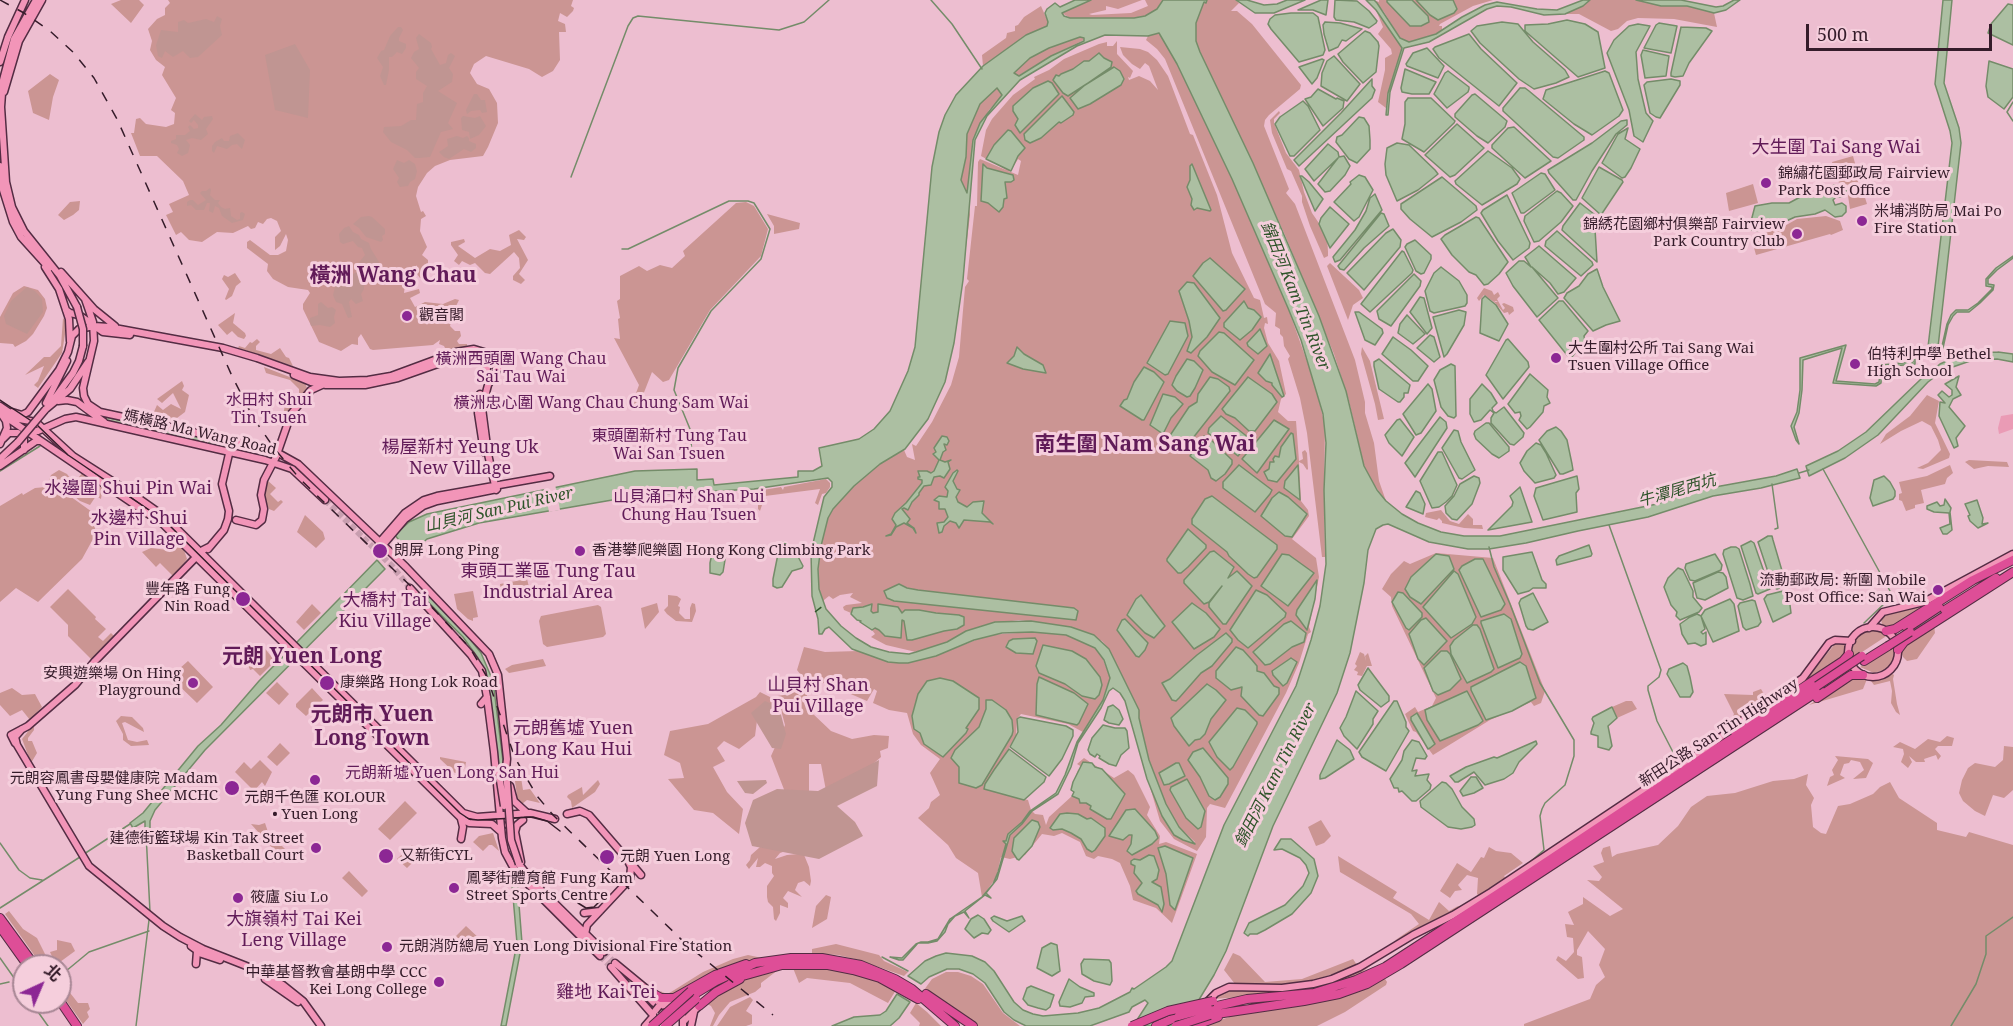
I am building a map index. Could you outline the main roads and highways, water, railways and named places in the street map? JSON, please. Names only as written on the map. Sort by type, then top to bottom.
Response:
[{"type":"highway","points":[[1883,630],[1895,629],[1973,580],[2013,562]]},
{"type":"highway","name":"新田公路 San Tin Highway","points":[[1908,630],[1973,585],[2013,562]]},
{"type":"highway","points":[[1898,650],[1904,642],[2013,571]]},
{"type":"highway","name":"新田公路 San Tin Highway","points":[[1444,932],[1713,750],[1818,688],[1908,630],[1982,586],[2013,571]]},
{"type":"highway","points":[[1713,750],[1744,725],[1843,661],[1849,652]]},
{"type":"highway","points":[[1761,728],[1789,715],[1851,675],[1863,675]]},
{"type":"highway","name":"新田公路 San Tin Highway","points":[[1444,932],[1761,728],[1818,688]]},
{"type":"highway","points":[[0,918],[26,954]]},
{"type":"highway","points":[[0,927],[19,954]]},
{"type":"highway","points":[[1176,1026],[1247,999],[1302,995],[1337,987],[1385,967],[1444,932]]},
{"type":"highway","points":[[1132,1026],[1168,1011],[1239,1010],[1304,1001],[1350,990],[1382,975],[1444,932]]},
{"type":"highway","points":[[658,1013],[682,994],[721,972],[753,963],[791,958],[836,960],[873,969],[927,995],[973,1026]]},
{"type":"highway","points":[[679,1025],[695,1000],[716,981],[753,963]]},
{"type":"highway","points":[[658,1013],[695,1000],[726,981],[774,966],[828,965],[861,972],[887,981],[907,992],[934,1012],[948,1026]]},
{"type":"highway","points":[[906,984],[955,1026]]},
{"type":"highway","points":[[650,991],[664,999],[682,994]]},
{"type":"highway","points":[[1193,1026],[1215,1010]]},
{"type":"highway","points":[[1156,1026],[1187,1014],[1215,1010]]},
{"type":"main road","points":[[25,0],[8,37],[1,64],[1,107],[6,182],[12,207],[59,289],[66,310],[70,341],[65,367],[45,408]]},
{"type":"main road","points":[[1,64],[13,34],[34,0]]},
{"type":"main road","points":[[1,78],[14,39],[34,0]]},
{"type":"main road","points":[[1,107],[19,41],[42,0]]},
{"type":"main road","points":[[0,166],[3,190],[13,222],[21,237],[64,281],[83,329],[79,361],[73,373],[17,441],[0,457]]},
{"type":"main road","points":[[43,259],[62,273],[85,299],[118,328]]},
{"type":"main road","points":[[85,299],[94,326],[94,346],[83,388],[89,406],[100,412],[230,447],[275,456],[298,464],[381,544],[489,654],[498,675],[513,799],[519,807],[530,813],[555,819]]},
{"type":"main road","points":[[79,315],[89,307]]},
{"type":"main road","points":[[66,310],[79,315],[107,333]]},
{"type":"main road","points":[[70,341],[79,329],[94,326],[118,328],[231,350],[326,385],[365,385],[469,353],[482,356],[498,365]]},
{"type":"main road","points":[[45,408],[56,402],[75,383],[101,335],[107,333],[132,335],[236,355],[313,380],[355,381],[396,376],[468,349],[484,352],[498,365]]},
{"type":"main road","points":[[70,341],[83,335],[91,337],[94,346]]},
{"type":"main road","points":[[2,410],[19,415],[27,413],[52,380],[68,352]]},
{"type":"main road","points":[[482,356],[487,367],[478,413],[493,488]]},
{"type":"main road","points":[[486,379],[498,365]]},
{"type":"main road","points":[[493,488],[482,408],[488,385],[498,365]]},
{"type":"main road","points":[[229,512],[236,520],[256,525],[262,520],[264,510],[261,495],[264,480],[291,414],[309,392],[313,380]]},
{"type":"main road","points":[[309,392],[326,385]]},
{"type":"main road","points":[[56,402],[75,401],[107,423]]},
{"type":"main road","points":[[2,410],[40,441],[160,522],[189,545],[212,544]]},
{"type":"main road","points":[[2,410],[19,419],[36,422],[73,456],[154,508],[291,647],[463,813],[474,817],[490,816],[518,825],[523,820]]},
{"type":"main road","points":[[1,442],[7,424],[2,410]]},
{"type":"main road","name":"媽橫路 Ma Wang Road","points":[[24,428],[33,431],[71,417],[275,456],[325,500]]},
{"type":"main road","points":[[51,435],[54,424]]},
{"type":"main road","points":[[1,442],[11,432],[20,434],[24,440],[24,451]]},
{"type":"main road","points":[[0,466],[36,441],[40,441]]},
{"type":"main road","points":[[227,525],[229,512],[222,484],[230,447]]},
{"type":"main road","points":[[269,470],[284,465]]},
{"type":"main road","points":[[381,544],[418,509],[437,501],[548,478]]},
{"type":"main road","points":[[236,520],[227,525],[212,544],[88,670],[73,682],[63,695],[13,736],[83,857],[101,877],[197,950],[250,971],[270,982],[300,1004],[319,1026]]},
{"type":"main road","points":[[210,566],[212,544]]},
{"type":"main road","points":[[189,545],[189,566]]},
{"type":"main road","points":[[1193,1026],[1212,996],[1224,988],[1290,987],[1329,980],[1360,967],[1413,935],[1459,912],[1707,748],[1803,678],[1829,643],[1835,640],[1842,642],[1851,640],[1861,631],[1869,628],[1883,612],[1924,602],[2013,554]]},
{"type":"main road","points":[[189,566],[210,566]]},
{"type":"main road","points":[[410,588],[476,660],[482,671],[500,807],[518,849],[524,876]]},
{"type":"main road","points":[[1842,642],[1849,652],[1854,668],[1863,675],[1876,677],[1888,672],[1896,662],[1898,650],[1894,639],[1876,620]]},
{"type":"main road","points":[[1869,628],[1883,630]]},
{"type":"main road","points":[[1849,652],[1851,640]]},
{"type":"main road","points":[[301,656],[461,818],[472,824],[492,824],[507,822],[530,813]]},
{"type":"main road","points":[[481,704],[487,698]]},
{"type":"main road","points":[[407,749],[405,753],[407,757]]},
{"type":"main road","points":[[507,759],[507,856],[517,874],[524,876],[580,929]]},
{"type":"main road","points":[[495,765],[499,774],[517,865],[524,876],[580,929],[602,954]]},
{"type":"main road","points":[[490,816],[500,807]]},
{"type":"main road","points":[[567,814],[577,811],[586,813],[641,875]]},
{"type":"main road","points":[[461,818],[463,827],[461,838]]},
{"type":"main road","points":[[580,929],[601,911],[630,879],[631,871],[627,859]]},
{"type":"main road","points":[[584,913],[601,911]]},
{"type":"main road","points":[[184,939],[259,971],[284,985],[309,1007],[319,1026]]},
{"type":"main road","points":[[217,947],[217,952],[223,957]]},
{"type":"main road","points":[[196,964],[197,950]]},
{"type":"main road","points":[[612,963],[650,991],[658,1013]]},
{"type":"main road","points":[[612,963],[658,1013]]},
{"type":"main road","points":[[612,963],[658,1013]]},
{"type":"main road","points":[[679,1025],[695,1000]]},
{"type":"main road","points":[[645,1026],[658,1013],[679,1010],[679,1025]]},
{"type":"water","points":[[1075,0],[1091,0],[1062,13],[1070,18],[1134,18],[1145,16],[1157,9],[1163,0],[1207,0],[1206,3],[1204,2],[1196,23],[1196,41],[1200,52],[1253,163],[1319,316],[1346,391],[1364,466],[1377,490],[1402,514],[1441,532],[1464,536],[1500,536],[1657,504],[1693,491],[1776,476],[1797,469],[1800,478],[1761,488],[1713,496],[1648,517],[1489,549],[1468,549],[1429,542],[1388,524],[1376,529],[1368,550],[1350,653],[1337,693],[1273,826],[1226,951],[1183,1026],[1133,1026],[1148,1003],[1145,1000],[1132,1007],[1129,1012],[1090,1026],[1026,1026],[1004,1012],[985,983],[973,974],[959,969],[947,969],[929,977],[921,984],[908,976],[925,961],[946,953],[972,956],[985,962],[994,971],[1014,1002],[1023,1010],[1043,1016],[1078,1013],[1099,1008],[1130,992],[1132,988],[1134,989],[1166,967],[1172,961],[1224,825],[1296,686],[1320,606],[1326,564],[1324,490],[1326,443],[1323,414],[1301,340],[1288,308],[1232,179],[1177,64],[1159,33],[1148,36],[1105,35],[1077,46],[1020,80],[987,116],[975,140],[963,280],[954,343],[945,382],[928,419],[905,449],[880,464],[854,486],[833,509],[828,518],[821,546],[818,569],[819,589],[826,609],[841,626],[871,647],[889,652],[909,654],[947,642],[966,631],[995,622],[1031,621],[1071,627],[1094,635],[1109,649],[1139,710],[1149,760],[1166,804],[1179,827],[1195,844],[1174,835],[1162,816],[1147,779],[1125,701],[1113,688],[1078,743],[1071,767],[1058,794],[1032,811],[1022,824],[1010,835],[997,879],[986,893],[991,898],[985,895],[965,911],[969,918],[964,912],[955,916],[937,941],[919,943],[938,939],[950,919],[982,897],[993,884],[998,872],[1006,844],[1003,841],[1006,841],[1008,834],[1022,822],[1030,811],[1056,793],[1077,742],[1103,700],[1110,678],[1104,660],[1095,648],[1066,635],[1032,632],[1002,633],[974,640],[936,656],[899,663],[888,662],[852,649],[829,627],[819,634],[812,596],[811,552],[824,497],[832,487],[832,482],[828,478],[754,489],[626,496],[479,523],[427,539],[411,553],[395,535],[409,522],[427,514],[635,471],[697,469],[697,480],[713,479],[714,485],[798,477],[798,471],[813,471],[822,466],[819,448],[859,439],[874,429],[890,411],[908,371],[915,347],[932,167],[945,115],[956,95],[983,66],[1026,35],[1047,26],[1045,13],[1055,3],[1060,7]],"holes":[[[1080,37],[1084,38],[1084,41],[1051,56],[1019,76],[1014,73],[1030,58],[1049,48]],[[997,88],[1002,95],[980,123],[973,140],[967,193],[961,180],[966,157],[967,134],[980,104]]]},
{"type":"water","points":[[1236,0],[1247,0],[1264,5],[1287,0],[1305,0],[1274,13],[1255,13]]},
{"type":"water","points":[[1321,0],[1328,0],[1326,15],[1313,10],[1298,10]]},
{"type":"water","points":[[1335,0],[1357,1],[1369,11],[1377,21],[1376,23],[1369,28],[1354,22],[1336,20],[1334,17]]},
{"type":"water","points":[[1366,0],[1374,0],[1400,38],[1409,42],[1436,34],[1462,17],[1485,5],[1497,2],[1557,10],[1583,0],[1590,0],[1583,6],[1565,14],[1544,15],[1497,6],[1487,9],[1429,42],[1404,48],[1390,92],[1388,115],[1386,115],[1388,93],[1402,48],[1376,10]]},
{"type":"water","points":[[1387,0],[1412,0],[1428,16],[1429,22],[1421,26],[1410,26]]},
{"type":"water","points":[[1416,0],[1453,0],[1457,9],[1454,13],[1438,20]]},
{"type":"water","points":[[1636,0],[1681,0],[1716,7],[1740,0],[1726,10],[1714,13],[1687,6],[1661,6]]},
{"type":"water","points":[[1943,0],[1952,0],[1944,83],[1959,128],[1961,143],[1938,347],[1942,346],[1947,324],[1951,315],[1956,310],[1968,310],[1978,303],[1992,289],[1986,286],[1986,279],[1996,268],[2013,256],[2013,258],[1988,279],[1988,284],[1994,285],[1993,290],[1980,303],[1969,312],[1957,312],[1953,316],[1948,325],[1943,348],[1915,351],[1915,364],[1882,367],[1881,383],[1876,386],[1833,383],[1842,348],[1803,360],[1799,413],[1794,427],[1799,444],[1791,426],[1797,412],[1800,390],[1800,358],[1846,345],[1836,381],[1875,384],[1879,382],[1881,365],[1913,362],[1913,349],[1928,347],[1952,143],[1935,84]]},
{"type":"water","points":[[2008,4],[2013,5],[2013,45],[1988,33],[1991,24]]},
{"type":"water","points":[[1313,13],[1318,17],[1325,50],[1323,55],[1299,62],[1271,29],[1268,24],[1275,15]]},
{"type":"water","points":[[1567,20],[1585,24],[1598,32],[1605,68],[1578,77],[1525,31],[1525,25]]},
{"type":"water","points":[[1325,22],[1340,23],[1362,29],[1346,41],[1342,40],[1338,47],[1329,51],[1324,34]]},
{"type":"water","points":[[1502,22],[1518,24],[1533,42],[1565,70],[1569,77],[1534,89],[1519,79],[1480,43],[1471,31],[1477,26]]},
{"type":"water","points":[[1659,23],[1677,26],[1671,53],[1644,48]]},
{"type":"water","points":[[1638,24],[1650,26],[1636,52],[1638,79],[1646,113],[1653,121],[1643,142],[1634,136],[1629,110],[1607,53],[1614,40],[1629,26]]},
{"type":"water","points":[[1681,27],[1706,28],[1712,31],[1689,63],[1683,76],[1675,77],[1671,76],[1671,73]]},
{"type":"water","points":[[1365,31],[1370,33],[1379,46],[1376,72],[1363,83],[1338,54]]},
{"type":"water","points":[[1469,34],[1481,49],[1517,83],[1499,106],[1439,58],[1433,49]]},
{"type":"water","points":[[1427,48],[1444,66],[1438,78],[1406,64],[1413,53]]},
{"type":"water","points":[[1643,50],[1669,56],[1666,76],[1645,78],[1641,55]]},
{"type":"water","points":[[1099,53],[1112,62],[1111,67],[1068,96],[1053,80],[1056,75],[1059,76],[1084,61],[1089,61]]},
{"type":"water","points":[[1334,56],[1360,84],[1347,101],[1321,86],[1322,73],[1327,61]]},
{"type":"water","points":[[1324,60],[1317,78],[1312,84],[1299,67]]},
{"type":"water","points":[[1989,61],[2013,69],[2013,97],[2004,109],[1988,97],[1986,86]]},
{"type":"water","points":[[1114,67],[1120,71],[1124,79],[1121,85],[1078,109],[1070,98],[1085,85]]},
{"type":"water","points":[[1405,69],[1436,82],[1429,94],[1402,92]]},
{"type":"water","points":[[1448,71],[1469,89],[1447,108],[1434,94]]},
{"type":"water","points":[[1605,71],[1609,73],[1623,110],[1619,116],[1592,135],[1543,99],[1546,90]]},
{"type":"water","points":[[1372,79],[1372,86],[1375,90],[1372,98],[1299,166],[1294,160]]},
{"type":"water","points":[[1671,79],[1680,81],[1680,85],[1660,118],[1656,117],[1650,113],[1644,85],[1647,82]]},
{"type":"water","points":[[1048,81],[1059,94],[1020,133],[1015,125],[1018,119],[1013,106],[1033,88]]},
{"type":"water","points":[[1520,88],[1529,91],[1584,137],[1584,140],[1558,158],[1553,157],[1503,111]]},
{"type":"water","points":[[1318,89],[1344,101],[1343,108],[1323,126],[1305,99],[1311,97]]},
{"type":"water","points":[[1475,94],[1507,121],[1505,127],[1488,143],[1455,117],[1455,114]]},
{"type":"water","points":[[1062,96],[1074,112],[1073,115],[1059,122],[1041,138],[1030,143],[1025,140],[1024,134]]},
{"type":"water","points":[[1408,98],[1431,98],[1455,121],[1424,152],[1402,139],[1405,102]]},
{"type":"water","points":[[1303,101],[1320,130],[1294,156],[1290,156],[1275,124],[1280,117]]},
{"type":"water","points":[[1359,117],[1364,118],[1369,126],[1370,149],[1357,163],[1349,159],[1336,142],[1337,137],[1342,135]]},
{"type":"water","points":[[1627,120],[1627,125],[1616,134],[1576,200],[1573,200],[1548,170],[1592,143],[1621,121]]},
{"type":"water","points":[[1457,124],[1484,148],[1450,177],[1425,155]]},
{"type":"water","points":[[1514,127],[1551,161],[1525,178],[1492,148],[1492,145],[1508,128]]},
{"type":"water","points":[[1628,128],[1625,139],[1640,149],[1631,168],[1622,178],[1602,163],[1618,134]]},
{"type":"water","points":[[1008,130],[1025,148],[1018,156],[1011,171],[986,159],[994,145]]},
{"type":"water","points":[[1397,143],[1409,145],[1438,174],[1418,190],[1397,201],[1386,175],[1385,164],[1387,148]]},
{"type":"water","points":[[1328,144],[1338,152],[1339,157],[1344,156],[1350,166],[1330,191],[1325,192],[1318,184],[1338,158],[1314,181],[1305,169]]},
{"type":"water","points":[[1488,151],[1512,168],[1520,179],[1517,184],[1482,205],[1455,181]]},
{"type":"water","points":[[983,164],[987,168],[1013,175],[1014,180],[1005,182],[1007,198],[1004,199],[1003,207],[999,212],[988,203],[981,201]]},
{"type":"water","points":[[1192,164],[1210,211],[1197,208],[1194,210],[1191,205],[1192,199],[1187,187]]},
{"type":"water","points":[[1599,167],[1623,182],[1601,215],[1582,198]]},
{"type":"water","points":[[1541,173],[1545,174],[1555,190],[1521,213],[1512,193]]},
{"type":"water","points":[[1359,175],[1365,177],[1373,190],[1359,217],[1354,221],[1334,202],[1351,184],[1350,182]]},
{"type":"water","points":[[1300,176],[1309,182],[1323,199],[1315,211]]},
{"type":"water","points":[[1442,177],[1476,206],[1477,210],[1461,222],[1432,237],[1410,219],[1401,209],[1401,204]]},
{"type":"water","points":[[1834,185],[1842,186],[1847,191],[1844,197],[1836,197],[1833,200],[1835,205],[1842,203],[1846,206],[1846,212],[1842,216],[1835,217],[1825,210],[1795,217],[1769,229],[1755,231],[1749,229],[1755,206],[1789,203],[1804,195],[1822,194]]},
{"type":"water","points":[[1557,191],[1573,206],[1561,222],[1539,241],[1534,242],[1524,221],[1525,216]]},
{"type":"water","points":[[1375,194],[1382,210],[1340,260],[1335,262],[1333,257],[1355,230],[1366,211],[1370,198]]},
{"type":"water","points":[[1507,195],[1530,243],[1529,248],[1513,260],[1481,213]]},
{"type":"water","points":[[1580,203],[1599,218],[1595,229],[1597,262],[1562,230]]},
{"type":"water","points":[[1330,207],[1349,224],[1330,248],[1319,224]]},
{"type":"water","points":[[1381,213],[1384,214],[1389,226],[1344,270],[1340,269],[1338,266]]},
{"type":"water","points":[[1476,217],[1479,218],[1508,262],[1499,274],[1484,285],[1476,275],[1469,272],[1452,255],[1441,239]]},
{"type":"water","points":[[1393,229],[1401,240],[1400,247],[1364,290],[1347,273],[1386,233]]},
{"type":"water","points":[[1557,231],[1592,262],[1593,265],[1581,276],[1545,246],[1546,241]]},
{"type":"water","points":[[1415,240],[1431,255],[1424,273],[1421,274],[1416,271],[1405,247]]},
{"type":"water","points":[[1539,246],[1576,278],[1564,292],[1558,294],[1550,283],[1532,267],[1558,298],[1537,317],[1506,273],[1519,261],[1524,261],[1531,267],[1525,257]]},
{"type":"water","points":[[1402,251],[1413,270],[1412,273],[1370,312],[1361,304]]},
{"type":"water","points":[[1210,258],[1245,289],[1223,311],[1193,276]]},
{"type":"water","points":[[1441,267],[1459,281],[1467,295],[1467,303],[1465,306],[1434,313],[1430,311],[1425,291],[1434,273]]},
{"type":"water","points":[[1597,269],[1620,321],[1593,331],[1564,298],[1567,293],[1579,286],[1588,274]]},
{"type":"water","points":[[1414,274],[1421,281],[1420,286],[1391,326],[1379,319],[1377,311]]},
{"type":"water","points":[[1187,282],[1194,283],[1220,318],[1207,337],[1191,353],[1187,351],[1192,337],[1189,321],[1179,291]]},
{"type":"water","points":[[1485,296],[1496,305],[1508,324],[1499,341],[1480,333],[1482,299]]},
{"type":"water","points":[[1420,297],[1424,298],[1432,328],[1427,334],[1410,312]]},
{"type":"water","points":[[1244,301],[1248,308],[1261,317],[1252,330],[1240,340],[1224,327],[1224,323]]},
{"type":"water","points":[[1559,301],[1563,301],[1588,331],[1584,336],[1585,341],[1571,358],[1539,320]]},
{"type":"water","points":[[1459,310],[1466,312],[1464,325],[1444,357],[1433,317]]},
{"type":"water","points":[[1355,312],[1359,312],[1382,329],[1383,333],[1375,345],[1365,340]]},
{"type":"water","points":[[1407,315],[1425,334],[1413,344],[1398,333],[1400,324]]},
{"type":"water","points":[[1170,321],[1185,323],[1188,336],[1168,374],[1165,375],[1147,363]]},
{"type":"water","points":[[1260,329],[1267,346],[1258,354],[1247,343]]},
{"type":"water","points":[[1219,332],[1224,333],[1254,360],[1235,385],[1212,372],[1198,356]]},
{"type":"water","points":[[1430,335],[1434,337],[1440,357],[1434,362],[1417,348]]},
{"type":"water","points":[[1393,337],[1428,366],[1418,381],[1413,381],[1382,354]]},
{"type":"water","points":[[1508,339],[1528,362],[1529,367],[1503,399],[1486,375]]},
{"type":"water","points":[[1017,347],[1043,365],[1046,373],[1023,369],[1007,363],[1014,356]]},
{"type":"water","points":[[1998,352],[2013,354],[2013,362],[1997,359],[1973,360],[1944,370],[1928,382],[1878,435],[1845,458],[1809,476],[1806,466],[1838,451],[1866,432],[1921,379],[1940,364],[1958,356]]},
{"type":"water","points":[[1270,354],[1284,396],[1282,397],[1272,383],[1266,381],[1258,373]]},
{"type":"water","points":[[1187,359],[1194,361],[1203,370],[1195,388],[1187,397],[1172,385]]},
{"type":"water","points":[[1379,359],[1410,385],[1408,393],[1404,393],[1400,402],[1379,389],[1374,362]]},
{"type":"water","points":[[1451,364],[1455,366],[1456,416],[1454,418],[1448,416],[1441,407],[1434,380],[1440,370]]},
{"type":"water","points":[[1144,367],[1154,372],[1164,382],[1142,420],[1120,406],[1127,399]]},
{"type":"water","points":[[1530,374],[1548,390],[1547,397],[1550,403],[1544,406],[1543,412],[1527,429],[1519,420],[1520,412],[1515,413],[1508,404]]},
{"type":"water","points":[[1959,376],[1956,387],[1961,395],[1953,399],[1949,407],[1965,426],[1956,438],[1958,446],[1954,448],[1939,416],[1940,402],[1945,403],[1938,395],[1942,391],[1949,397],[1952,395],[1952,390],[1945,384]]},
{"type":"water","points":[[1210,377],[1218,379],[1229,387],[1230,391],[1189,443],[1182,448],[1168,440],[1169,437],[1189,407],[1197,402],[1198,394]]},
{"type":"water","points":[[1248,377],[1272,394],[1277,402],[1255,431],[1249,431],[1222,409]]},
{"type":"water","points":[[1428,384],[1432,389],[1436,411],[1421,433],[1416,435],[1403,414]]},
{"type":"water","points":[[1482,384],[1497,403],[1492,408],[1493,411],[1496,413],[1504,407],[1524,433],[1514,445],[1510,444],[1491,423],[1494,413],[1490,410],[1481,420],[1474,422],[1470,414],[1470,399]]},
{"type":"water","points":[[1163,394],[1175,397],[1183,404],[1171,418],[1163,434],[1150,425]]},
{"type":"water","points":[[1221,416],[1249,438],[1248,444],[1238,456],[1208,433],[1209,428]]},
{"type":"water","points":[[105,417],[228,443],[228,446],[227,448],[107,422]]},
{"type":"water","points":[[1440,417],[1446,422],[1447,428],[1415,477],[1405,463]]},
{"type":"water","points":[[1400,419],[1414,437],[1402,456],[1389,443],[1385,435]]},
{"type":"water","points":[[1274,420],[1289,429],[1257,473],[1242,459]]},
{"type":"water","points":[[1489,423],[1509,447],[1509,451],[1499,458],[1476,439],[1474,434]]},
{"type":"water","points":[[1556,427],[1567,440],[1573,470],[1563,474],[1560,474],[1539,440],[1547,431]]},
{"type":"water","points":[[1454,430],[1458,431],[1475,470],[1462,479],[1459,478],[1442,448]]},
{"type":"water","points":[[1291,433],[1296,459],[1277,482],[1268,480],[1264,472],[1269,469],[1270,462],[1274,462],[1275,456],[1279,457],[1281,447]]},
{"type":"water","points":[[942,436],[947,437],[949,441],[947,445],[944,444],[946,450],[940,460],[945,462],[951,460],[948,462],[950,469],[944,478],[934,477],[931,485],[924,486],[908,510],[902,509],[910,519],[907,523],[914,528],[916,533],[913,528],[904,523],[896,527],[891,535],[886,536],[891,534],[896,525],[892,519],[895,513],[922,483],[922,480],[918,479],[920,477],[918,471],[931,473],[934,471],[939,460],[933,454],[936,452],[934,448]]},
{"type":"water","points":[[1204,436],[1232,460],[1225,474],[1216,481],[1211,478],[1208,470],[1190,456]]},
{"type":"water","points":[[1536,443],[1541,445],[1546,453],[1556,475],[1554,478],[1535,483],[1520,463],[1527,451]]},
{"type":"water","points":[[1438,452],[1442,452],[1457,485],[1446,502],[1439,507],[1432,508],[1420,481]]},
{"type":"water","points":[[1239,465],[1272,490],[1255,512],[1223,488],[1223,482]]},
{"type":"water","points":[[1298,465],[1300,500],[1284,488],[1285,481]]},
{"type":"water","points":[[957,470],[953,481],[960,490],[956,497],[958,502],[967,507],[973,502],[984,501],[982,513],[993,524],[964,520],[959,528],[956,523],[950,521],[939,533],[937,523],[944,522],[948,517],[945,509],[939,509],[939,502],[934,500],[939,496],[947,497],[948,491],[945,487]]},
{"type":"water","points":[[1474,476],[1479,478],[1480,483],[1472,504],[1457,520],[1452,519],[1446,513],[1445,506],[1454,496],[1460,484]]},
{"type":"water","points":[[1577,476],[1579,489],[1576,493],[1577,512],[1543,520],[1534,496],[1536,488]]},
{"type":"water","points":[[1884,476],[1895,491],[1895,496],[1893,499],[1873,506],[1870,498],[1874,480]]},
{"type":"water","points":[[1520,487],[1532,522],[1488,530],[1512,506],[1510,496]]},
{"type":"water","points":[[1416,491],[1420,493],[1425,504],[1423,514],[1406,507]]},
{"type":"water","points":[[1279,492],[1307,514],[1292,537],[1285,536],[1261,516],[1272,498]]},
{"type":"water","points":[[1212,496],[1277,545],[1277,549],[1257,577],[1254,578],[1248,574],[1227,552],[1192,524],[1192,519],[1205,499]]},
{"type":"water","points":[[1945,499],[1951,508],[1952,530],[1943,534],[1940,528],[1950,524],[1949,513],[1934,512],[1927,509],[1927,506],[1937,502],[1940,506],[1944,505]]},
{"type":"water","points":[[1977,500],[1983,518],[1982,524],[1988,523],[1978,528],[1970,521],[1965,504]]},
{"type":"water","points":[[1188,529],[1206,545],[1206,548],[1188,567],[1178,573],[1167,559]]},
{"type":"water","points":[[1772,536],[1785,581],[1785,586],[1777,589],[1773,587],[1758,542]]},
{"type":"water","points":[[1751,541],[1754,543],[1770,589],[1758,594],[1741,546]]},
{"type":"water","points":[[783,542],[794,549],[803,566],[792,571],[782,587],[777,588],[773,586],[773,579],[778,554],[785,552],[781,547]]},
{"type":"water","points":[[1589,545],[1591,556],[1557,565],[1556,560],[1559,556]]},
{"type":"water","points":[[1731,547],[1739,549],[1753,596],[1743,600],[1737,598],[1723,554],[1724,550]]},
{"type":"water","points":[[713,549],[726,554],[723,572],[720,575],[710,573]]},
{"type":"water","points":[[1214,551],[1234,567],[1228,578],[1237,571],[1252,586],[1226,624],[1223,624],[1209,607],[1209,603],[1222,586],[1209,602],[1204,604],[1184,583],[1184,580],[1210,552]]},
{"type":"water","points":[[1532,552],[1546,588],[1533,588],[1518,594],[1503,570],[1503,557]]},
{"type":"water","points":[[1282,554],[1289,555],[1314,573],[1288,606],[1261,586]]},
{"type":"water","points":[[1436,554],[1449,556],[1454,569],[1421,604],[1410,597],[1405,589],[1411,577]]},
{"type":"water","points":[[1715,554],[1722,565],[1721,570],[1695,581],[1690,580],[1685,568],[1686,564]]},
{"type":"water","points":[[1475,559],[1483,559],[1505,604],[1501,610],[1481,617],[1459,570]]},
{"type":"water","points":[[377,560],[385,569],[205,750],[155,810],[150,821],[150,833],[145,833],[145,821],[133,828],[130,823],[143,813],[198,746],[221,725],[259,681]]},
{"type":"water","points":[[1678,568],[1683,570],[1693,591],[1693,597],[1702,608],[1699,612],[1680,620],[1676,616],[1677,612],[1671,605],[1664,587],[1668,578]]},
{"type":"water","points":[[1454,571],[1458,574],[1476,617],[1472,624],[1451,638],[1423,607]]},
{"type":"water","points":[[1718,572],[1723,573],[1726,577],[1728,588],[1705,600],[1697,598],[1693,583]]},
{"type":"water","points":[[1317,580],[1307,630],[1296,615],[1297,610]]},
{"type":"water","points":[[899,584],[918,590],[1074,608],[1078,611],[1076,620],[894,601],[887,598],[884,591]]},
{"type":"water","points":[[1256,590],[1267,595],[1286,613],[1285,617],[1248,648],[1230,630]]},
{"type":"water","points":[[1783,591],[1789,597],[1791,613],[1773,622],[1764,599],[1767,595]]},
{"type":"water","points":[[1398,592],[1403,593],[1422,613],[1422,617],[1409,630],[1392,602]]},
{"type":"water","points":[[1533,593],[1548,622],[1533,630],[1526,626],[1519,603],[1521,599]]},
{"type":"water","points":[[1141,595],[1165,626],[1154,638],[1145,633],[1127,615],[1136,599]]},
{"type":"water","points":[[431,596],[481,653],[493,681],[509,810],[503,810],[488,682],[478,658],[463,637],[426,600]]},
{"type":"water","points":[[1730,599],[1734,604],[1739,631],[1713,642],[1701,616],[1705,610]]},
{"type":"water","points":[[1755,601],[1761,622],[1758,626],[1746,630],[1743,627],[1738,606],[1740,603]]},
{"type":"water","points":[[1192,603],[1206,613],[1220,629],[1214,637],[1194,649],[1172,622]]},
{"type":"water","points":[[872,604],[873,613],[878,612],[878,604],[898,607],[902,613],[905,610],[919,610],[959,615],[964,617],[964,625],[957,629],[907,640],[902,620],[901,638],[885,636],[875,628],[872,630],[851,614],[853,608]]},
{"type":"water","points":[[1504,614],[1511,619],[1522,654],[1520,658],[1498,668],[1481,621]]},
{"type":"water","points":[[1697,614],[1701,616],[1705,629],[1701,632],[1703,634],[1706,632],[1706,644],[1701,646],[1695,643],[1688,644],[1682,634],[1680,624]]},
{"type":"water","points":[[1426,618],[1447,641],[1424,665],[1418,659],[1409,634],[1421,620]]},
{"type":"water","points":[[1125,619],[1148,643],[1139,657],[1117,630],[1122,620]]},
{"type":"water","points":[[1291,621],[1306,633],[1304,642],[1265,665],[1253,652],[1284,624]]},
{"type":"water","points":[[1473,625],[1477,625],[1480,629],[1494,669],[1467,683],[1451,654],[1450,646]]},
{"type":"water","points":[[1226,633],[1232,642],[1212,666],[1201,673],[1176,701],[1172,700],[1162,683]]},
{"type":"water","points":[[1035,638],[1037,641],[1033,654],[1016,653],[1006,647],[1013,639]]},
{"type":"water","points":[[1043,645],[1072,651],[1086,659],[1100,677],[1102,685],[1099,695],[1095,699],[1082,696],[1065,684],[1039,673],[1036,666]]},
{"type":"water","points":[[1236,647],[1243,650],[1252,660],[1257,666],[1257,671],[1264,673],[1274,686],[1279,688],[1279,694],[1263,716],[1259,715],[1241,696],[1242,687],[1231,690],[1216,678],[1216,671]]},
{"type":"water","points":[[1441,651],[1447,651],[1450,654],[1461,679],[1450,690],[1438,695],[1433,691],[1424,668]]},
{"type":"water","points":[[1291,658],[1297,662],[1287,683],[1283,686],[1272,671]]},
{"type":"water","points":[[1520,662],[1526,666],[1536,698],[1512,711],[1486,720],[1471,687]]},
{"type":"water","points":[[1683,663],[1687,666],[1690,677],[1693,692],[1690,697],[1680,697],[1667,674],[1669,669]]},
{"type":"water","points":[[1368,668],[1389,696],[1389,701],[1381,707],[1360,690],[1358,685]]},
{"type":"water","points":[[1039,677],[1074,693],[1088,704],[1077,725],[1036,715]]},
{"type":"water","points":[[940,678],[953,681],[979,698],[979,709],[966,728],[968,729],[966,733],[943,757],[924,744],[920,733],[914,729],[912,716],[918,694],[927,681]]},
{"type":"water","points":[[1207,684],[1226,700],[1211,719],[1205,734],[1189,746],[1174,726],[1171,718]]},
{"type":"water","points":[[1356,691],[1378,711],[1373,724],[1357,749],[1344,736],[1340,728]]},
{"type":"water","points":[[1467,691],[1483,721],[1440,741],[1427,720],[1425,710]]},
{"type":"water","points":[[986,700],[992,700],[1006,710],[1012,720],[1013,731],[982,785],[976,788],[959,783],[959,767],[951,758],[955,750],[979,727],[986,709]]},
{"type":"water","points":[[1394,701],[1397,701],[1409,731],[1386,771],[1362,757],[1359,752]]},
{"type":"water","points":[[1113,705],[1119,710],[1123,719],[1119,725],[1104,720],[1108,707]]},
{"type":"water","points":[[1612,707],[1617,718],[1608,726],[1612,746],[1609,750],[1598,747],[1598,736],[1591,732],[1593,717]]},
{"type":"water","points":[[1237,708],[1245,710],[1257,724],[1230,770],[1217,757],[1209,742]]},
{"type":"water","points":[[1417,713],[1435,744],[1428,749],[1411,720],[1411,717]]},
{"type":"water","points":[[1020,717],[1066,726],[1073,730],[1073,736],[1062,759],[1049,776],[1010,747],[1018,732],[1017,719]]},
{"type":"water","points":[[1103,725],[1125,728],[1127,731],[1129,748],[1121,755],[1116,766],[1099,758],[1097,754],[1095,757],[1088,750],[1092,738]]},
{"type":"water","points":[[1337,740],[1350,750],[1354,759],[1320,779],[1320,775]]},
{"type":"water","points":[[1412,740],[1419,742],[1427,756],[1425,759],[1416,758],[1412,771],[1417,770],[1415,776],[1429,774],[1427,780],[1431,785],[1430,789],[1416,801],[1412,801],[1402,791],[1399,792],[1398,788],[1394,788],[1390,779]]},
{"type":"water","points":[[1536,741],[1537,744],[1519,762],[1513,773],[1504,779],[1485,785],[1474,772],[1458,782],[1450,776],[1466,767],[1497,758]]},
{"type":"water","points":[[1203,748],[1228,778],[1228,784],[1220,797],[1215,800],[1209,796],[1188,760],[1193,752]]},
{"type":"water","points":[[1009,749],[1046,777],[1044,782],[1024,800],[984,789],[985,784]]},
{"type":"water","points":[[1083,762],[1092,763],[1095,767],[1102,769],[1125,794],[1111,819],[1090,809],[1091,806],[1080,803],[1079,799],[1072,796],[1073,782]]},
{"type":"water","points":[[1179,763],[1185,776],[1164,785],[1159,773]]},
{"type":"water","points":[[1471,777],[1476,777],[1483,788],[1463,796],[1460,791]]},
{"type":"water","points":[[1187,779],[1205,811],[1201,827],[1198,829],[1186,818],[1170,790],[1171,787]]},
{"type":"water","points":[[1442,782],[1452,789],[1462,807],[1474,819],[1475,825],[1461,829],[1448,827],[1421,807],[1420,801]]},
{"type":"water","points":[[1135,809],[1155,831],[1158,838],[1132,855],[1127,851],[1132,835],[1123,840],[1109,836],[1126,810]]},
{"type":"water","points":[[1067,813],[1091,818],[1105,828],[1105,836],[1095,850],[1092,852],[1087,849],[1081,839],[1071,833],[1062,829],[1050,828],[1060,814]]},
{"type":"water","points":[[1032,820],[1038,822],[1040,827],[1032,846],[1019,860],[1012,851],[1014,838]]},
{"type":"water","points":[[1281,839],[1291,839],[1314,859],[1318,876],[1311,893],[1292,914],[1257,934],[1248,936],[1244,933],[1249,923],[1285,905],[1303,886],[1309,873],[1300,858],[1282,849],[1274,850]]},
{"type":"water","points":[[1165,846],[1193,858],[1175,910],[1170,905],[1166,874],[1158,848]]},
{"type":"water","points":[[1149,855],[1154,856],[1159,870],[1157,879],[1152,882],[1161,887],[1164,904],[1162,912],[1158,905],[1136,891],[1142,883],[1134,873],[1135,866],[1131,864],[1131,861],[1140,860]]},
{"type":"water","points":[[511,873],[517,879],[522,943],[506,1026],[501,1026],[517,943]]},
{"type":"water","points":[[978,915],[984,919],[991,930],[988,934],[982,933],[974,938],[965,929],[971,919]]},
{"type":"water","points":[[994,916],[1007,921],[1022,916],[1025,921],[1009,932],[993,921],[991,918]]},
{"type":"water","points":[[918,943],[903,960],[890,957],[902,958]]},
{"type":"water","points":[[1051,943],[1057,945],[1060,971],[1052,976],[1037,968],[1042,948]]},
{"type":"water","points":[[1084,959],[1109,960],[1112,981],[1110,985],[1094,981],[1082,974],[1081,964]]},
{"type":"water","points":[[1069,979],[1094,993],[1094,996],[1085,997],[1082,1003],[1070,1007],[1060,1006],[1059,1002]]},
{"type":"water","points":[[1031,986],[1054,995],[1050,1007],[1046,1010],[1028,1005],[1023,999],[1027,988]]},
{"type":"water","points":[[897,994],[910,1002],[890,1026],[832,1026],[854,1017],[880,1015],[886,1011]]},
{"type":"waterway","points":[[571,177],[633,18],[638,16],[779,30],[804,22],[829,0]]},
{"type":"waterway","points":[[931,0],[952,24],[982,69]]},
{"type":"waterway","points":[[2013,102],[2007,112],[2013,121]]},
{"type":"waterway","points":[[622,249],[628,249],[729,201],[754,203],[770,229],[761,259],[711,311],[678,368],[674,390],[690,429],[692,454]]},
{"type":"waterway","points":[[0,471],[40,446]]},
{"type":"waterway","points":[[1823,469],[1890,591],[1886,602],[1864,623]]},
{"type":"waterway","name":"牛潭尾西坑","points":[[1799,473],[1809,470]]},
{"type":"waterway","points":[[1772,484],[1778,528],[1775,529]]},
{"type":"waterway","points":[[1609,525],[1661,670],[1659,677],[1648,686],[1648,690],[1657,721],[1675,756],[1671,765],[1657,774]]},
{"type":"waterway","points":[[1489,547],[1494,567],[1540,683],[1574,740],[1574,756],[1565,785],[1545,803],[1540,816],[1544,850],[1530,862]]},
{"type":"waterway","points":[[84,854],[130,824]]},
{"type":"waterway","points":[[146,833],[150,912]]},
{"type":"waterway","points":[[0,843],[19,870],[30,878],[42,880]]},
{"type":"waterway","points":[[0,908],[80,857]]},
{"type":"waterway","points":[[1951,1026],[1976,984],[1986,954],[1986,936],[2013,917]]},
{"type":"waterway","points":[[136,1026],[149,920]]},
{"type":"waterway","points":[[72,966],[89,952],[149,931]]},
{"type":"waterway","points":[[882,957],[908,971]]},
{"type":"waterway","points":[[0,958],[12,975]]},
{"type":"waterway","points":[[0,984],[9,982]]},
{"type":"waterway","points":[[40,1014],[48,1026]]},
{"type":"tunnel","points":[[325,500],[392,566],[410,588]]},
{"type":"tunnel","points":[[604,952],[612,960]]},
{"type":"tunnel","points":[[600,956],[608,964]]},
{"type":"tram line","points":[[0,400],[36,424],[68,455],[164,520],[460,813],[469,819],[478,820],[533,817],[547,821],[560,831]]},
{"type":"tram line","points":[[578,894],[578,903],[586,908],[594,907],[601,900]]},
{"type":"railway","points":[[0,0],[50,31],[73,52],[94,78],[117,119],[232,376],[254,419],[300,479],[425,600],[470,648],[487,677],[515,758],[537,796],[553,815],[686,944],[773,1015]]},
{"type":"place","name":"錦繡花園郵政局 Fairview Park Post Office","points":[[1766,183]]},
{"type":"place","name":"米埔消防局 Mai Po Fire Station","points":[[1862,221]]},
{"type":"place","name":"錦綉花園鄉村俱樂部 Fairview Park Country Club","points":[[1797,234]]},
{"type":"place","name":"觀音閣","points":[[407,316]]},
{"type":"place","name":"大生圍村公所 Tai Sang Wai Tsuen Village Office","points":[[1556,358]]},
{"type":"place","name":"伯特利中學 Bethel High School","points":[[1855,364]]},
{"type":"place","name":"朗屏 Long Ping","points":[[380,551]]},
{"type":"place","name":"香港攀爬樂園 Hong Kong Climbing Park","points":[[580,551]]},
{"type":"place","name":"流動郵政局: 新圍 Mobile Post Office: San Wai","points":[[1938,590]]},
{"type":"place","name":"豐年路 Fung Nin Road","points":[[243,599]]},
{"type":"place","name":"安興遊樂場 On Hing Playground","points":[[193,683]]},
{"type":"place","name":"康樂路 Hong Lok Road","points":[[327,683]]},
{"type":"place","name":"元朗千色匯 KOLOUR • Yuen Long","points":[[315,780]]},
{"type":"place","name":"元朗容鳳書母嬰健康院 Madam Yung Fung Shee MCHC","points":[[232,788]]},
{"type":"place","name":"建德街籃球場 Kin Tak Street Basketball Court","points":[[316,848]]},
{"type":"place","name":"又新街CYL","points":[[386,856]]},
{"type":"place","name":"元朗 Yuen Long","points":[[607,857]]},
{"type":"place","name":"鳳琴街體育館 Fung Kam Street Sports Centre","points":[[454,888]]},
{"type":"place","name":"筱廬 Siu Lo","points":[[238,898]]},
{"type":"place","name":"元朗消防總局 Yuen Long Divisional Fire Station","points":[[387,947]]},
{"type":"place","name":"中華基督教會基朗中學 CCC Kei Long College","points":[[439,982]]},
{"type":"district","name":"大生圍 Tai Sang Wai","points":[[1836,148]]},
{"type":"district","name":"橫洲 Wang Chau","points":[[393,276]]},
{"type":"district","name":"橫洲西頭圍 Wang Chau Sai Tau Wai","points":[[521,368]]},
{"type":"district","name":"橫洲忠心圍 Wang Chau Chung Sam Wai","points":[[601,403]]},
{"type":"district","name":"水田村 Shui Tin Tsuen","points":[[269,409]]},
{"type":"district","name":"東頭圍新村 Tung Tau Wai San Tsuen","points":[[669,445]]},
{"type":"district","name":"南生圍 Nam Sang Wai","points":[[1145,445]]},
{"type":"district","name":"楊屋新村 Yeung Uk New Village","points":[[460,458]]},
{"type":"district","name":"水邊圍 Shui Pin Wai","points":[[128,489]]},
{"type":"district","name":"山貝涌口村 Shan Pui Chung Hau Tsuen","points":[[689,506]]},
{"type":"district","name":"水邊村 Shui Pin Village","points":[[139,529]]},
{"type":"district","name":"東頭工業區 Tung Tau Industrial Area","points":[[548,582]]},
{"type":"district","name":"大橋村 Tai Kiu Village","points":[[385,611]]},
{"type":"district","name":"元朗 Yuen Long","points":[[302,657]]},
{"type":"district","name":"山貝村 Shan Pui Village","points":[[818,696]]},
{"type":"district","name":"元朗市 Yuen Long Town","points":[[372,727]]},
{"type":"district","name":"元朗舊墟 Yuen Long Kau Hui","points":[[573,739]]},
{"type":"district","name":"元朗新墟 Yuen Long San Hui","points":[[452,773]]},
{"type":"district","name":"大旗嶺村 Tai Kei Leng Village","points":[[294,930]]},
{"type":"district","name":"雞地 Kai Tei","points":[[606,993]]},
{"type":"water label","name":"錦田河 Kam Tin River","points":[[1295,296]]},
{"type":"water label","name":"山貝河 San Pui River","points":[[499,510]]},
{"type":"water label","name":"錦田河 Kam Tin River","points":[[1276,775]]}]
